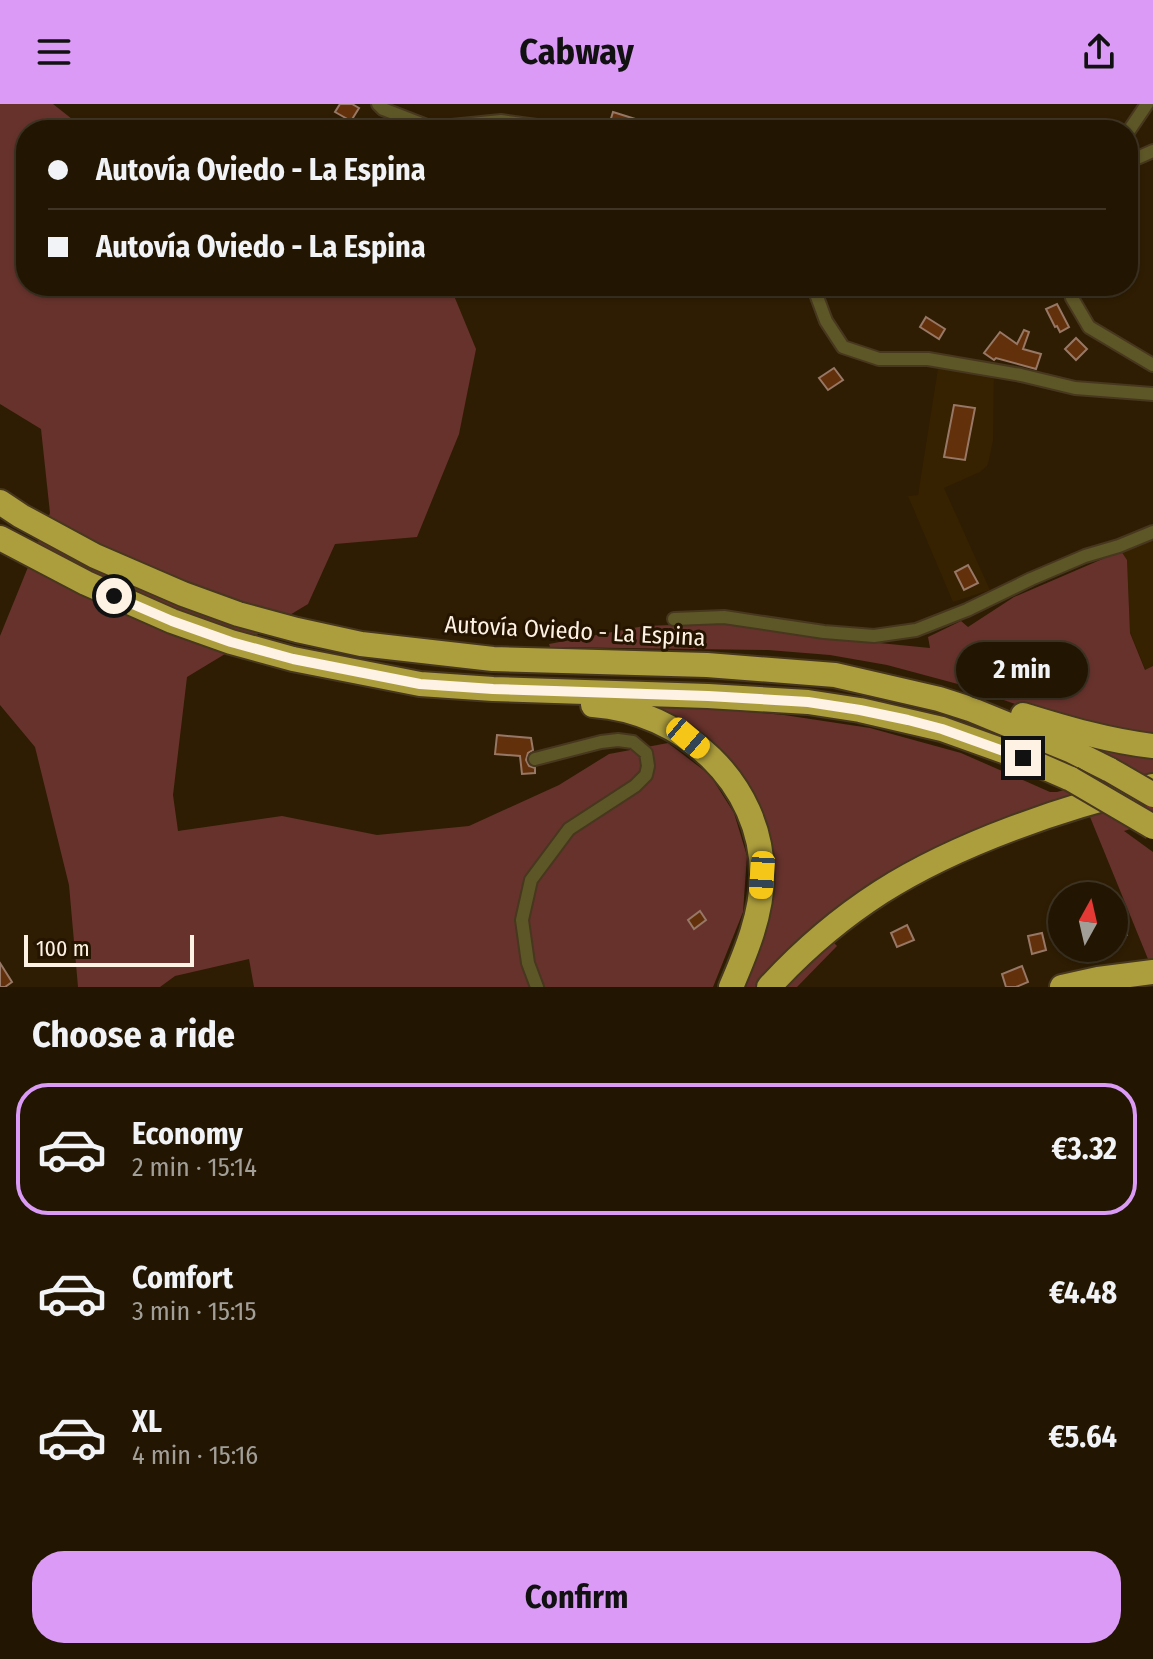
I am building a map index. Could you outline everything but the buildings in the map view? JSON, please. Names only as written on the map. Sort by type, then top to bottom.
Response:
[{"type":"highway","name":"Autovía Oviedo - La Espina","points":[[0,502],[95,556],[238,614],[297,630],[361,644],[493,659],[707,665],[835,675],[939,699],[1002,720],[1072,751],[1153,795]]},
{"type":"highway","points":[[0,538],[86,583],[172,621],[231,642],[293,659],[467,694],[607,706],[664,724],[688,738],[729,777],[746,804],[757,833],[762,875],[757,916],[731,987]]},
{"type":"highway","points":[[707,665],[758,662],[889,677],[949,691],[1068,729],[1153,746]]},
{"type":"highway","points":[[420,684],[708,696],[860,710],[942,729],[1023,758],[1071,779],[1153,827]]},
{"type":"highway","points":[[769,987],[823,934],[908,876],[974,845],[1054,814],[1153,786]]},
{"type":"highway","points":[[1062,987],[1153,972]]},
{"type":"street","points":[[378,104],[411,120]]},
{"type":"street","points":[[817,296],[826,321],[843,347],[879,359],[928,359],[1075,388],[1153,394]]},
{"type":"street","points":[[1072,296],[1089,327],[1153,365]]},
{"type":"street","points":[[674,619],[724,617],[874,636],[916,630],[1085,556],[1153,532]]},
{"type":"street","points":[[535,759],[618,740],[633,742],[646,753],[648,766],[646,775],[635,786],[569,829],[531,880],[522,920],[528,963],[537,987]]},
{"type":"shaded area","points":[[0,104],[53,104],[73,120],[16,120],[16,296],[454,296],[476,349],[459,434],[417,537],[335,544],[308,604],[187,677],[173,795],[178,831],[282,816],[377,835],[469,826],[559,785],[609,754],[668,743],[710,775],[734,813],[747,856],[743,912],[713,987],[254,987],[249,959],[175,976],[160,987],[78,987],[69,885],[35,747],[0,705],[0,636],[50,513],[41,429],[0,404]]},
{"type":"shaded area","points":[[938,368],[994,376],[993,441],[987,466],[944,488],[990,590],[953,602],[908,496],[918,495]]},
{"type":"shaded area","points":[[1153,538],[1153,666],[1146,671],[1130,632],[1127,561],[1121,551]]},
{"type":"shaded area","points":[[1121,551],[1127,560],[1130,633],[1145,670],[1153,666],[1153,736],[1021,706],[995,697],[995,694],[887,665],[830,655],[768,650],[550,647],[549,644],[644,626],[731,623],[930,648],[928,637],[961,621],[968,627],[1014,597]]},
{"type":"shaded area","points":[[671,705],[784,715],[870,728],[961,753],[1050,792],[1133,772],[1067,738],[1153,752],[1153,774],[1033,811],[763,979],[757,987],[737,987],[756,942],[751,802],[639,706]]},
{"type":"shaded area","points":[[1153,795],[1153,822],[1124,831],[1153,852],[1153,960],[1148,959],[1128,910],[1128,882],[1117,882],[1088,812]]},
{"type":"shaded area","points":[[831,940],[837,946],[797,987],[782,987]]},
{"type":"route","points":[[114,596],[231,642],[293,659],[420,684],[808,702],[908,720],[1023,758]]}]
